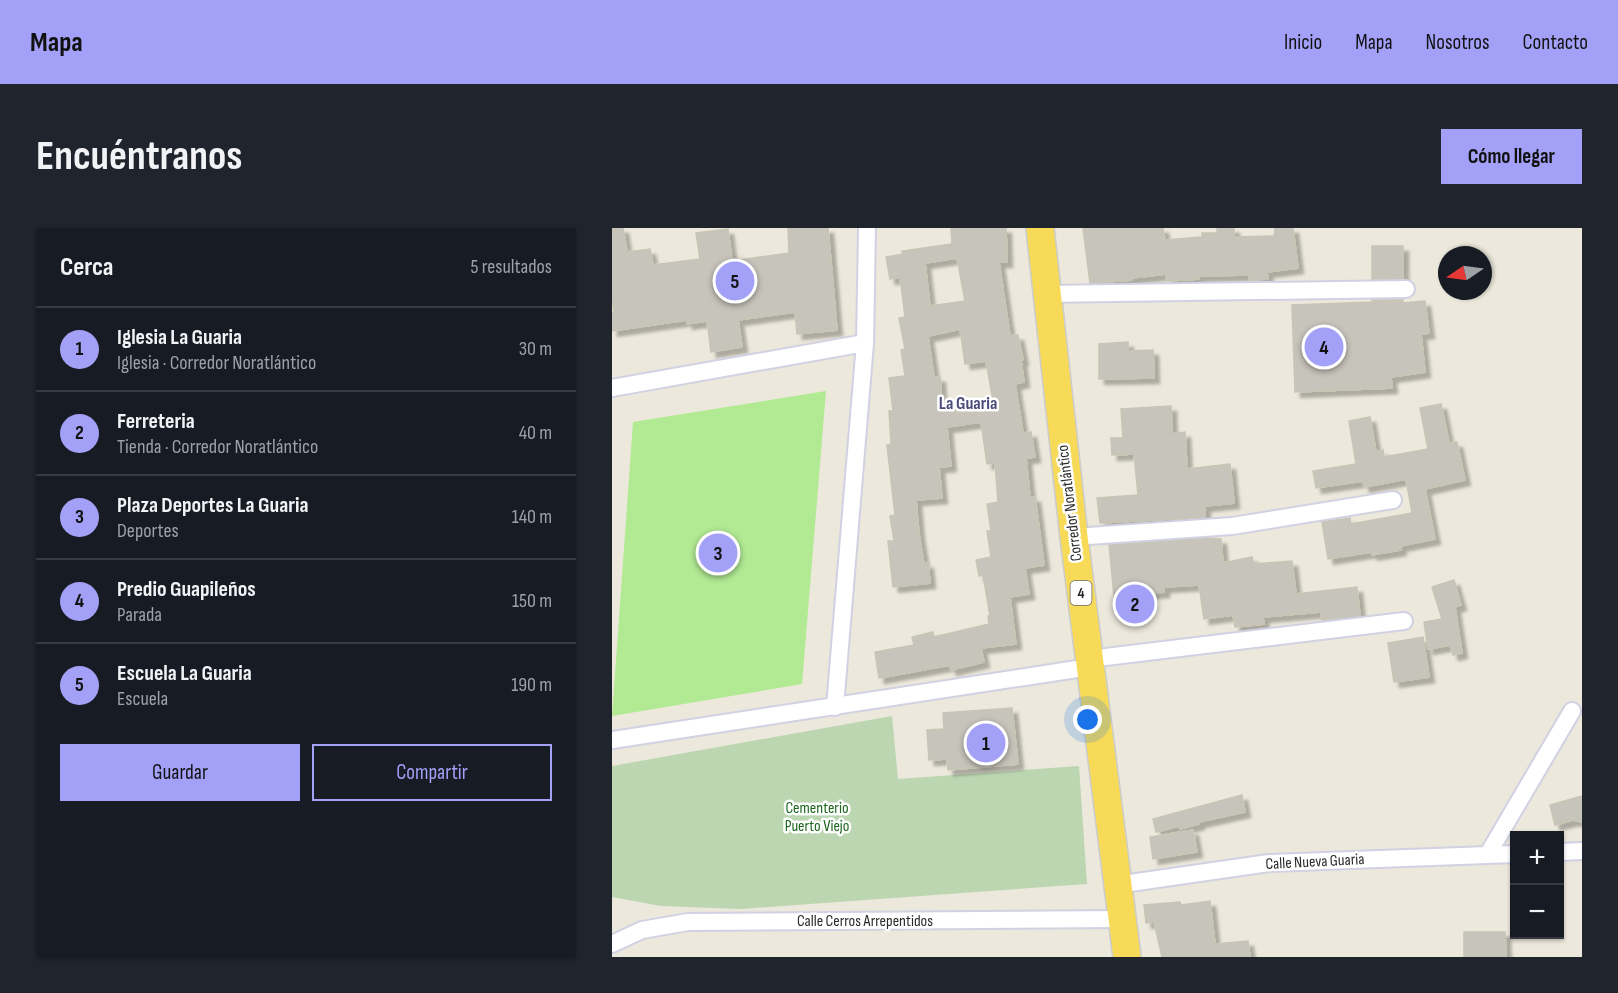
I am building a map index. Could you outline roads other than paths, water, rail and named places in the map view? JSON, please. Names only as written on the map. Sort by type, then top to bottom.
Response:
[{"type":"highway","name":"Corredor Noratlántico","points":[[1040,228],[1089,663],[1127,957]]},
{"type":"street","points":[[835,707],[865,343],[867,228]]},
{"type":"street","points":[[1046,294],[1407,289]]},
{"type":"street","points":[[612,388],[865,343]]},
{"type":"street","points":[[1074,537],[1232,526],[1393,500]]},
{"type":"street","points":[[612,740],[835,707],[1089,663],[1404,621]]},
{"type":"street","points":[[1488,855],[1572,711]]},
{"type":"street","points":[[1564,852],[1582,851]]},
{"type":"street","name":"Calle Nueva Guaria","points":[[1116,885],[1269,862],[1510,854]]},
{"type":"street","name":"Calle Cerros Arrepentidos","points":[[612,944],[642,930],[688,922],[1121,919]]},
{"type":"place","name":"Escuela La Guaria","points":[[735,281]]},
{"type":"place","name":"Predio Guapileños","points":[[1324,347]]},
{"type":"place","name":"Plaza Deportes La Guaria","points":[[718,553]]},
{"type":"place","name":"Ferreteria","points":[[1135,604]]},
{"type":"place","name":"Iglesia La Guaria","points":[[986,743]]},
{"type":"district","name":"La Guaria","points":[[968,403]]},
{"type":"park label","name":"Cementerio Puerto Viejo","points":[[817,817]]}]
